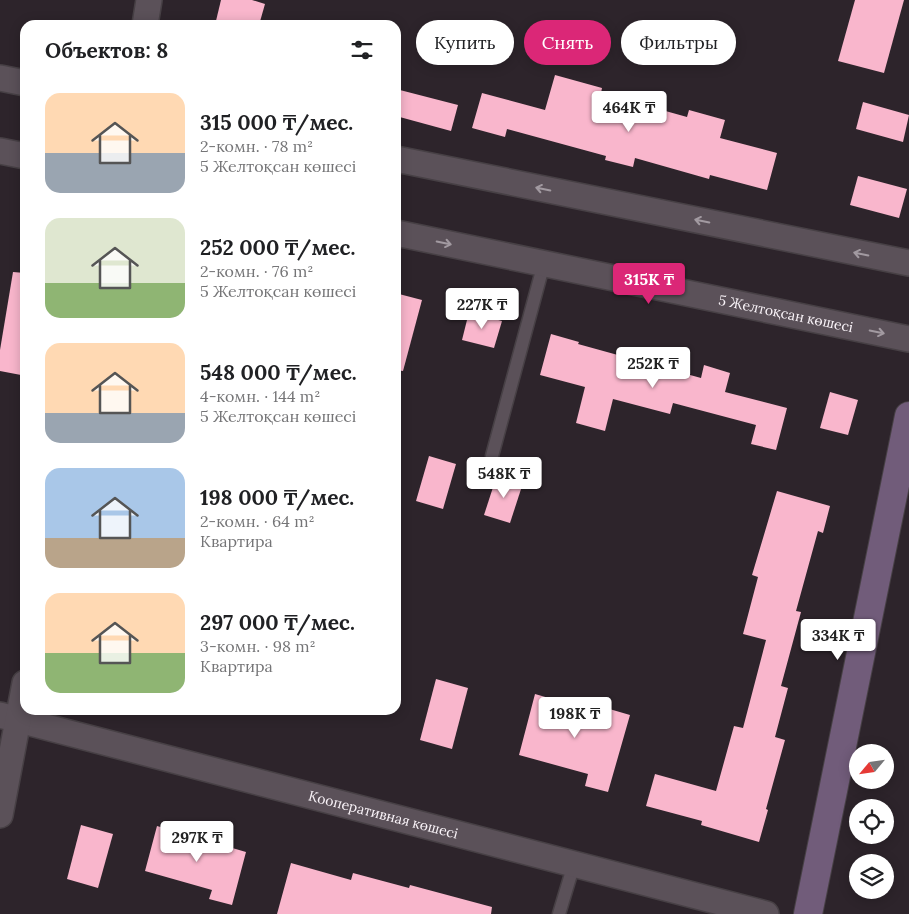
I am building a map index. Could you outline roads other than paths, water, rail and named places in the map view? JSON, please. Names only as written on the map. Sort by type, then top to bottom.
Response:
[{"type":"street","points":[[146,20],[149,0]]},
{"type":"street","points":[[0,78],[20,83]]},
{"type":"street","points":[[0,151],[20,155]]},
{"type":"street","points":[[401,160],[909,264]]},
{"type":"street","name":"5 Желтоқсан көшесі","points":[[401,234],[909,339]]},
{"type":"street","points":[[808,914],[909,416]]},
{"type":"street","points":[[0,815],[9,717],[20,694]]},
{"type":"street","name":"Кооперативная көшесі","points":[[9,717],[766,914]]},
{"type":"lane","points":[[492,456],[544,263]]},
{"type":"lane","points":[[559,914],[574,864]]}]
